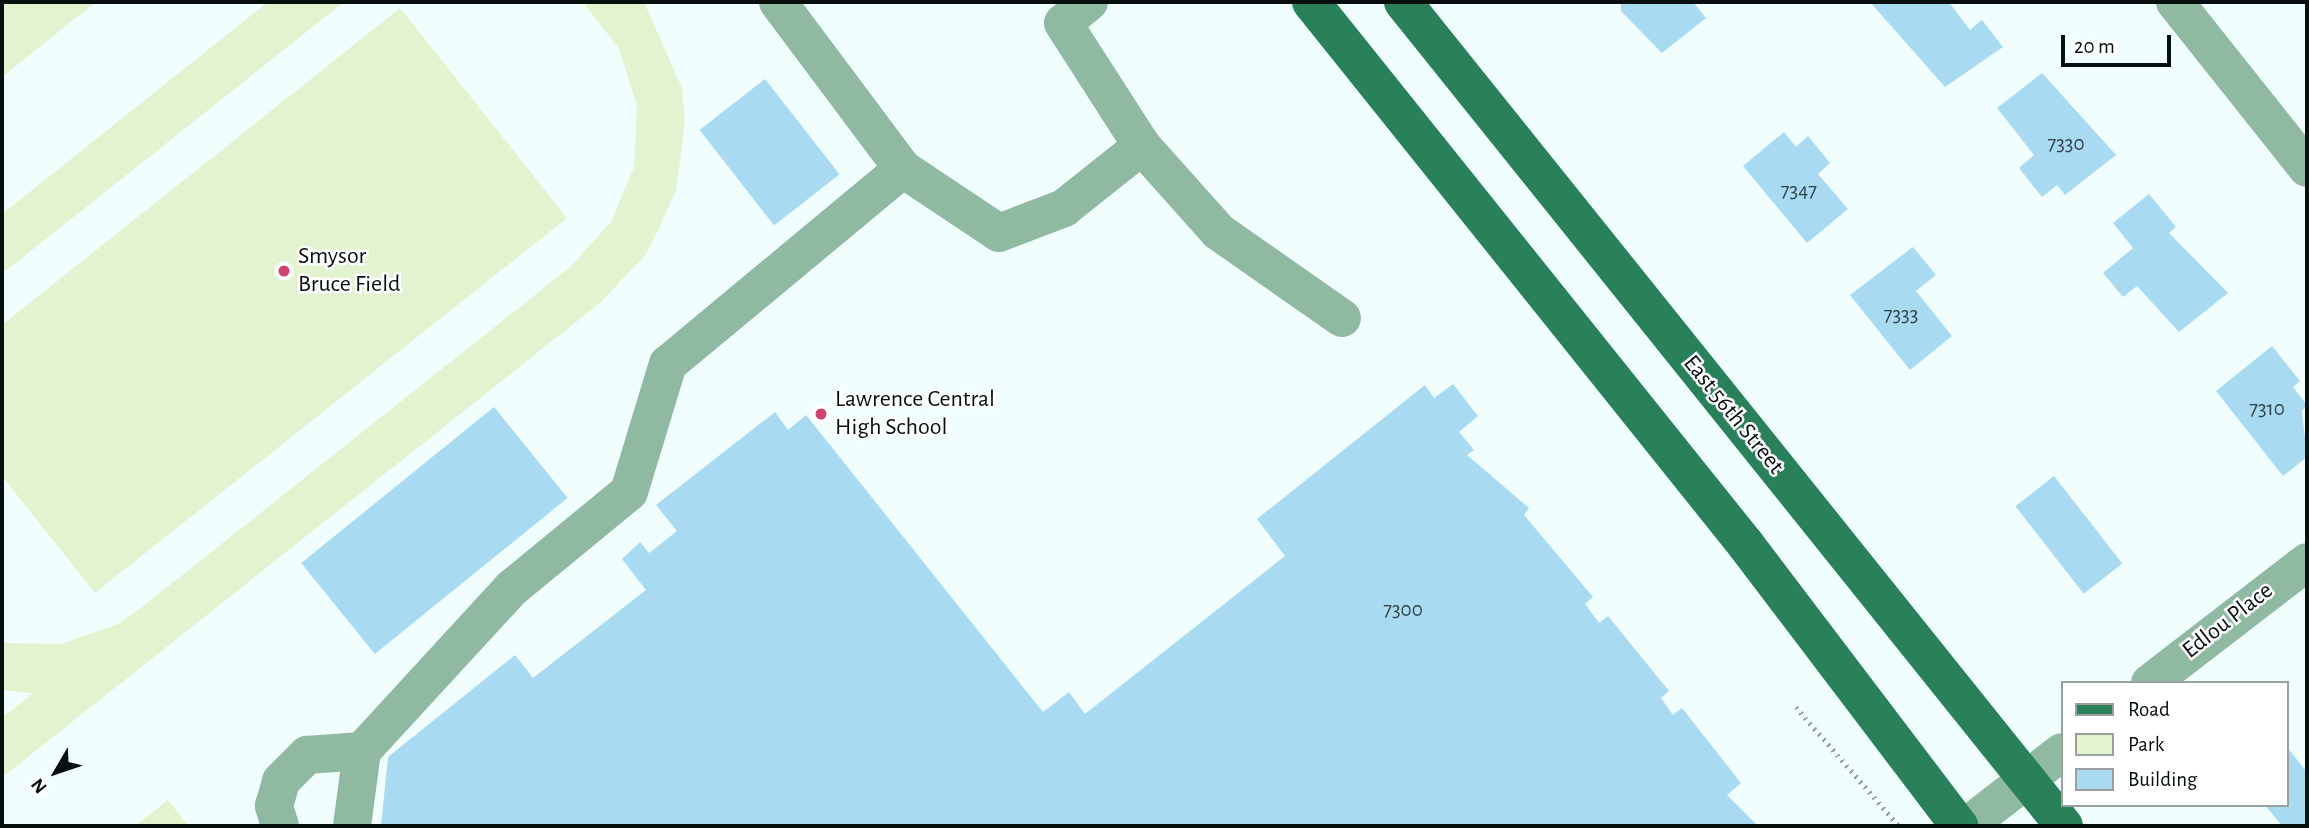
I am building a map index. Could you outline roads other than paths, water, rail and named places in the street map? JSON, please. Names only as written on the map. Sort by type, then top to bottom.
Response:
[{"type":"main road","points":[[1311,2],[1746,545],[1959,826]]},
{"type":"main road","name":"East 56th Street","points":[[1404,2],[2064,826]]},
{"type":"street","points":[[778,2],[903,169],[999,233],[1064,208],[1142,146]]},
{"type":"street","points":[[1089,2],[1063,23],[1142,146],[1219,232],[1342,318]]},
{"type":"street","points":[[2175,2],[2307,168]]},
{"type":"street","points":[[352,826],[362,751],[512,588],[629,492],[668,364],[903,169]]},
{"type":"street","name":"Edlou Place","points":[[2153,681],[2307,562]]},
{"type":"street","points":[[280,826],[274,806],[281,781],[307,755],[362,751]]},
{"type":"street","points":[[1967,826],[2060,754]]},
{"type":"place","name":"Smysor Bruce Field","points":[[284,271]]},
{"type":"place","name":"Lawrence Central High School","points":[[821,414]]}]
